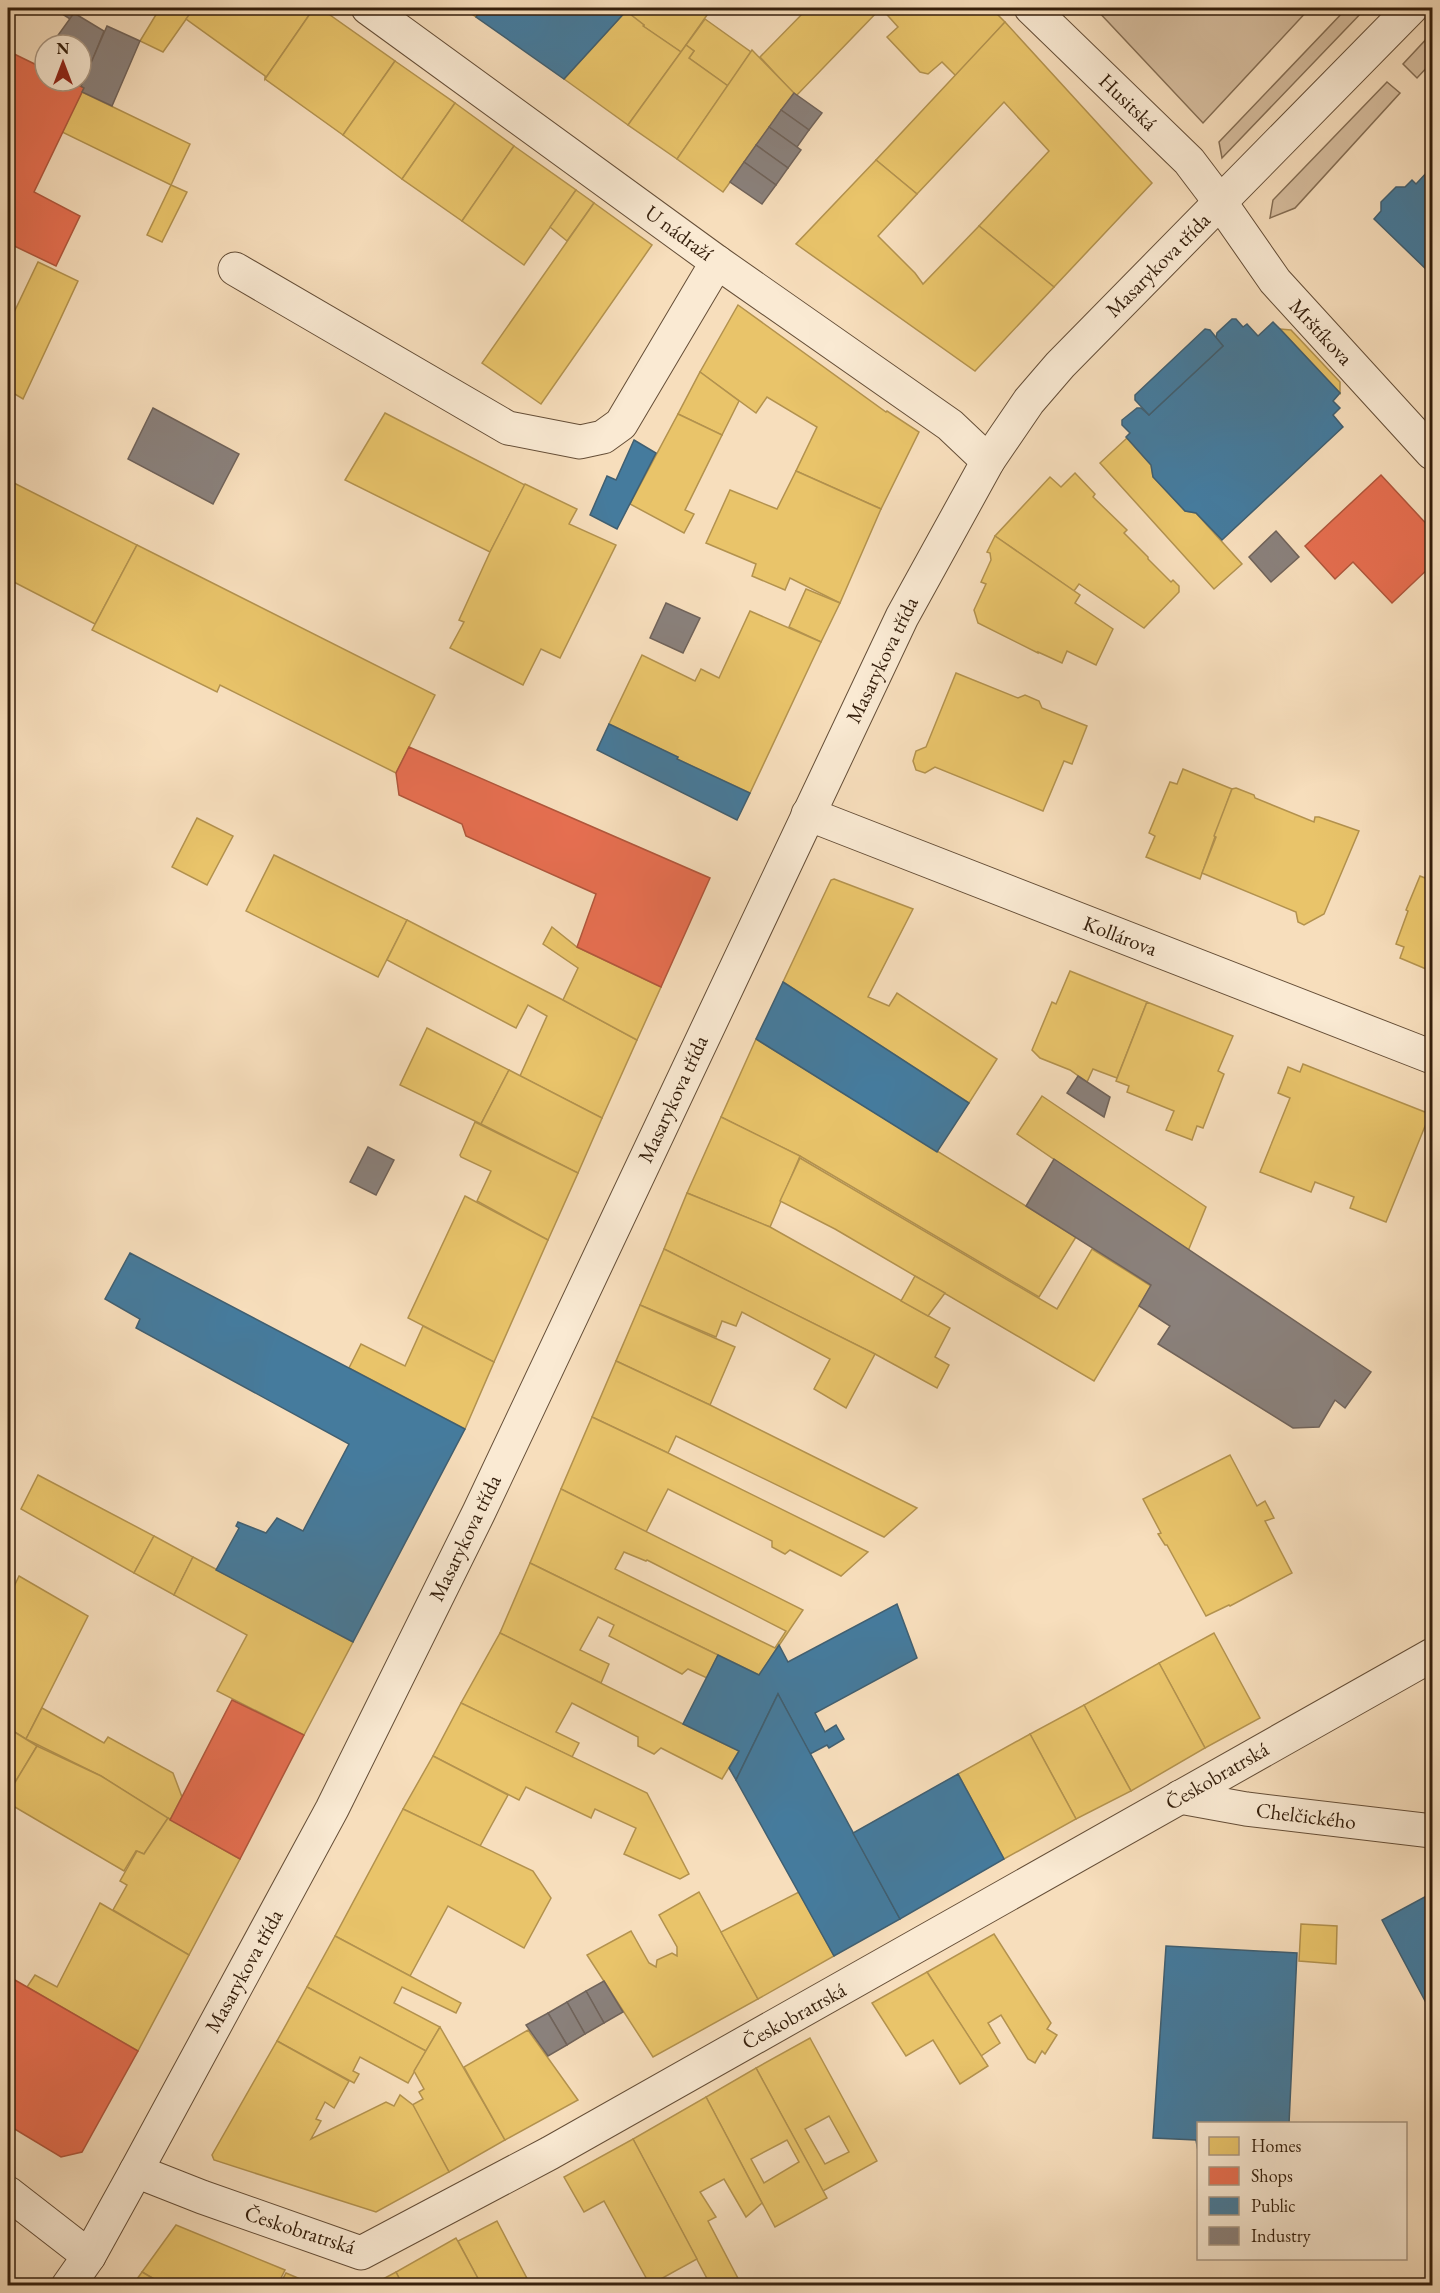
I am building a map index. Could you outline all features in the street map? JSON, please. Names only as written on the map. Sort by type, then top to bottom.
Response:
[{"type":"street","name":"U nádraží","points":[[368,8],[717,262],[950,425],[988,461]]},
{"type":"street","name":"Husitská","points":[[1031,8],[1189,161],[1220,202]]},
{"type":"street","name":"Masarykova třída","points":[[68,2286],[89,2256],[332,1809],[484,1501],[902,617],[988,461],[1029,401],[1060,365],[1411,8]]},
{"type":"street","name":"Mrštíkova","points":[[1220,202],[1275,281],[1432,453]]},
{"type":"street","points":[[235,269],[508,428],[580,442],[603,437],[621,424],[717,262]]},
{"type":"street","name":"Kollárova","points":[[808,814],[1432,1058]]},
{"type":"street","name":"Českobratrská","points":[[136,2171],[202,2197],[361,2253],[550,2153],[1432,1655]]},
{"type":"street","name":"Chelčického","points":[[1180,1797],[1246,1809],[1432,1831]]},
{"type":"street","points":[[8,2193],[89,2256]]},
{"type":"shaded area","points":[[1095,8],[1310,8],[1203,123]]},
{"type":"shaded area","points":[[1347,8],[1366,8],[1222,158],[1219,142]]},
{"type":"shaded area","points":[[1432,33],[1432,62],[1417,78],[1403,64]]},
{"type":"shaded area","points":[[1387,82],[1400,93],[1295,208],[1270,218],[1273,200]]},
{"type":"building: Homes","points":[[160,8],[194,8],[163,52],[140,41]]},
{"type":"building: Homes","points":[[194,8],[314,8],[265,79],[265,76],[186,19]]},
{"type":"building: Homes","points":[[314,8],[320,8],[395,61],[343,135],[265,79]]},
{"type":"building: Homes","points":[[463,8],[482,8],[476,17]]},
{"type":"building: Homes","points":[[629,8],[712,8],[681,52],[643,26],[626,11]]},
{"type":"building: Homes","points":[[808,8],[881,8],[796,96],[760,57]]},
{"type":"building: Homes","points":[[881,8],[991,8],[1005,22],[956,76],[942,62],[928,74],[920,72],[887,37],[898,27]]},
{"type":"building: Homes","points":[[626,11],[643,26],[681,52],[628,125],[564,79]]},
{"type":"building: Homes","points":[[705,19],[751,52],[728,86],[689,58],[694,51],[686,45]]},
{"type":"building: Homes","points":[[1005,22],[1152,183],[1054,287],[979,226],[1049,151],[1004,102],[917,194],[876,160]]},
{"type":"building: Homes","points":[[686,45],[694,51],[689,58],[728,86],[677,159],[628,125]]},
{"type":"building: Homes","points":[[752,50],[794,93],[723,192],[677,159]]},
{"type":"building: Homes","points":[[395,61],[455,103],[402,179],[343,135]]},
{"type":"building: Homes","points":[[82,93],[84,93],[190,144],[171,185],[62,132]]},
{"type":"building: Homes","points":[[455,103],[514,146],[462,221],[402,179]]},
{"type":"building: Homes","points":[[514,146],[576,190],[524,265],[462,221]]},
{"type":"building: Homes","points":[[876,160],[917,194],[878,236],[923,284],[979,226],[1054,287],[975,371],[796,244]]},
{"type":"building: Homes","points":[[171,185],[187,192],[162,242],[147,235]]},
{"type":"building: Homes","points":[[576,190],[594,203],[567,241],[550,227]]},
{"type":"building: Homes","points":[[594,203],[652,245],[541,404],[482,363]]},
{"type":"building: Homes","points":[[38,262],[78,281],[23,399],[8,390],[8,325]]},
{"type":"building: Homes","points":[[738,305],[886,412],[919,432],[881,509],[796,471],[817,427],[767,397],[756,413],[700,372]]},
{"type":"building: Homes","points":[[1280,329],[1291,330],[1340,382],[1340,393]]},
{"type":"building: Homes","points":[[700,372],[739,401],[722,435],[678,414]]},
{"type":"building: Homes","points":[[385,413],[525,485],[490,552],[345,480]]},
{"type":"building: Homes","points":[[678,414],[722,435],[685,510],[694,514],[684,533],[630,504]]},
{"type":"building: Homes","points":[[1127,438],[1151,465],[1153,477],[1185,511],[1196,513],[1242,564],[1214,589],[1100,463]]},
{"type":"building: Homes","points":[[796,471],[881,509],[840,603],[790,578],[785,590],[752,576],[756,564],[706,543],[730,490],[777,509]]},
{"type":"building: Homes","points":[[1075,473],[1095,494],[1093,497],[1127,530],[1124,533],[1171,582],[1173,580],[1179,586],[1179,592],[1144,628],[1079,584],[1074,591],[995,536],[1050,477],[1061,487]]},
{"type":"building: Homes","points":[[8,480],[137,545],[95,624],[8,579]]},
{"type":"building: Homes","points":[[525,484],[577,509],[569,524],[616,545],[560,658],[541,649],[523,685],[450,648],[464,622],[459,620],[490,552]]},
{"type":"building: Homes","points":[[995,536],[1080,595],[1075,603],[1113,629],[1096,665],[1067,651],[1062,663],[978,623],[974,610],[986,584],[981,582],[991,560],[990,553],[987,552]]},
{"type":"building: Homes","points":[[137,545],[435,695],[396,773],[220,685],[217,692],[92,630]]},
{"type":"building: Homes","points":[[806,589],[840,603],[821,642],[789,627]]},
{"type":"building: Homes","points":[[750,611],[821,642],[750,793],[609,724],[642,655],[695,681],[701,669],[719,678]]},
{"type":"building: Homes","points":[[956,673],[1018,698],[1025,695],[1039,701],[1042,708],[1087,726],[1072,764],[1064,761],[1043,811],[935,767],[925,773],[916,770],[913,761],[916,751],[926,747]]},
{"type":"building: Homes","points":[[1183,769],[1232,789],[1200,879],[1146,857],[1155,836],[1149,833],[1170,782],[1177,784]]},
{"type":"building: Homes","points":[[1236,788],[1314,822],[1315,817],[1319,817],[1359,831],[1324,914],[1304,925],[1298,922],[1296,912],[1202,873],[1232,789]]},
{"type":"building: Homes","points":[[197,818],[233,836],[207,885],[172,867]]},
{"type":"building: Homes","points":[[274,855],[407,920],[378,977],[246,911]]},
{"type":"building: Homes","points":[[1432,867],[1432,965],[1429,963],[1426,969],[1400,958],[1404,947],[1396,944],[1408,911],[1406,910],[1420,876],[1425,878],[1428,869]]},
{"type":"building: Homes","points":[[834,879],[913,909],[868,997],[889,1006],[897,993],[997,1059],[969,1103],[783,982],[831,880]]},
{"type":"building: Homes","points":[[407,920],[637,1040],[602,1118],[520,1076],[547,1016],[528,1005],[516,1028],[387,960]]},
{"type":"building: Homes","points":[[552,927],[577,947],[661,987],[637,1040],[563,1000],[578,968],[543,944]]},
{"type":"building: Homes","points":[[1070,971],[1147,1002],[1117,1078],[1093,1069],[1087,1082],[1070,1070],[1040,1058],[1032,1050],[1052,1002],[1056,1004]]},
{"type":"building: Homes","points":[[1147,1002],[1233,1036],[1218,1071],[1224,1074],[1203,1128],[1197,1126],[1192,1140],[1166,1130],[1174,1111],[1127,1092],[1129,1086],[1116,1081]]},
{"type":"building: Homes","points":[[427,1028],[509,1070],[481,1124],[400,1085]]},
{"type":"building: Homes","points":[[756,1039],[1076,1237],[1039,1297],[800,1156],[721,1117]]},
{"type":"building: Homes","points":[[1303,1064],[1430,1114],[1386,1222],[1350,1208],[1354,1197],[1315,1182],[1311,1192],[1260,1172],[1290,1098],[1278,1093],[1288,1067],[1300,1072]]},
{"type":"building: Homes","points":[[509,1070],[602,1118],[578,1173],[481,1124]]},
{"type":"building: Homes","points":[[1042,1096],[1206,1207],[1188,1251],[1017,1134]]},
{"type":"building: Homes","points":[[721,1117],[800,1156],[770,1227],[687,1193]]},
{"type":"building: Homes","points":[[475,1122],[578,1173],[548,1240],[477,1201],[491,1171],[460,1155]]},
{"type":"building: Homes","points":[[800,1158],[1057,1309],[1092,1249],[1151,1286],[1094,1381],[835,1229],[780,1201]]},
{"type":"building: Homes","points":[[687,1193],[770,1227],[950,1328],[935,1357],[949,1365],[937,1388],[875,1354],[664,1249]]},
{"type":"building: Homes","points":[[465,1196],[548,1240],[494,1362],[408,1318]]},
{"type":"building: Homes","points":[[664,1249],[875,1354],[846,1408],[814,1389],[830,1359],[742,1312],[736,1326],[722,1321],[716,1337],[640,1305]]},
{"type":"building: Homes","points":[[915,1276],[945,1293],[928,1316],[901,1301]]},
{"type":"building: Homes","points":[[640,1305],[735,1347],[710,1405],[616,1361]]},
{"type":"building: Homes","points":[[423,1326],[494,1362],[465,1429],[349,1368],[361,1344],[405,1366]]},
{"type":"building: Homes","points":[[616,1361],[917,1508],[884,1537],[676,1436],[668,1453],[592,1417]]},
{"type":"building: Homes","points":[[592,1417],[868,1552],[841,1576],[790,1550],[785,1554],[772,1547],[772,1541],[668,1489],[646,1532],[561,1489]]},
{"type":"building: Homes","points":[[1230,1455],[1257,1506],[1265,1501],[1274,1518],[1265,1521],[1292,1573],[1206,1616],[1167,1545],[1158,1534],[1161,1533],[1143,1499]]},
{"type":"building: Homes","points":[[38,1475],[154,1536],[134,1573],[21,1509]]},
{"type":"building: Homes","points":[[561,1489],[803,1610],[759,1675],[530,1563]],"holes":[[[624,1552],[647,1560],[786,1631],[775,1648],[615,1569]]]},
{"type":"building: Homes","points":[[154,1536],[193,1557],[174,1595],[134,1573]]},
{"type":"building: Homes","points":[[193,1557],[353,1642],[304,1735],[217,1691],[247,1635],[174,1595]]},
{"type":"building: Homes","points":[[530,1563],[718,1655],[707,1678],[688,1669],[682,1674],[609,1636],[614,1625],[598,1617],[580,1650],[609,1664],[601,1683],[500,1633]]},
{"type":"building: Homes","points":[[19,1576],[88,1616],[26,1739],[8,1728],[8,1599]]},
{"type":"building: Homes","points":[[500,1633],[739,1751],[722,1779],[661,1748],[654,1754],[638,1746],[638,1737],[572,1703],[556,1732],[579,1743],[572,1757],[461,1703]]},
{"type":"building: Homes","points":[[1214,1633],[1260,1718],[1205,1748],[1159,1663]]},
{"type":"building: Homes","points":[[1159,1663],[1205,1748],[1131,1791],[1084,1705]]},
{"type":"building: Homes","points":[[461,1703],[647,1793],[689,1874],[680,1879],[624,1854],[636,1828],[595,1809],[591,1818],[526,1787],[519,1800],[433,1756]]},
{"type":"building: Homes","points":[[1084,1705],[1131,1791],[1076,1819],[1030,1734]]},
{"type":"building: Homes","points":[[42,1708],[104,1743],[108,1737],[173,1773],[182,1797],[170,1820],[101,1776],[26,1739]]},
{"type":"building: Homes","points":[[8,1728],[37,1746],[8,1794]]},
{"type":"building: Homes","points":[[1030,1734],[1076,1819],[1004,1859],[958,1774]]},
{"type":"building: Homes","points":[[37,1746],[101,1776],[168,1818],[144,1854],[136,1851],[124,1871],[8,1803],[8,1794]]},
{"type":"building: Homes","points":[[433,1756],[508,1795],[480,1846],[403,1809]]},
{"type":"building: Homes","points":[[403,1809],[533,1871],[551,1898],[524,1948],[448,1906],[410,1976],[335,1936]]},
{"type":"building: Homes","points":[[168,1818],[240,1859],[189,1955],[113,1910],[127,1885],[120,1881],[137,1851],[144,1854]]},
{"type":"building: Homes","points":[[699,1892],[758,1999],[653,2057],[587,1955],[631,1931],[649,1963],[656,1967],[657,1960],[672,1953],[677,1956],[677,1947],[659,1915]]},
{"type":"building: Homes","points":[[799,1892],[834,1956],[758,1999],[721,1932]]},
{"type":"building: Homes","points":[[100,1903],[189,1955],[138,2051],[27,1987],[35,1975],[57,1987]]},
{"type":"building: Homes","points":[[1301,1924],[1337,1926],[1336,1964],[1299,1961]]},
{"type":"building: Homes","points":[[994,1934],[1051,2023],[1047,2029],[1057,2035],[1045,2054],[1042,2051],[1035,2063],[1028,2059],[1001,2015],[988,2023],[1000,2043],[981,2056],[927,1972]]},
{"type":"building: Homes","points":[[335,1936],[461,2003],[456,2013],[402,1987],[394,2003],[440,2027],[426,2051],[307,1987]]},
{"type":"building: Homes","points":[[927,1972],[988,2066],[960,2084],[933,2040],[906,2056],[872,2003]]},
{"type":"building: Homes","points":[[307,1987],[426,2051],[408,2083],[360,2057],[353,2071],[359,2074],[354,2083],[277,2041]]},
{"type":"building: Homes","points":[[440,2027],[505,2140],[449,2172],[412,2105],[423,2099],[419,2092],[424,2089],[414,2071]]},
{"type":"building: Homes","points":[[528,2030],[578,2100],[505,2140],[464,2067]]},
{"type":"building: Homes","points":[[810,2038],[877,2161],[823,2191],[756,2068]],"holes":[[[829,2116],[849,2152],[825,2164],[805,2129]]]},
{"type":"building: Homes","points":[[277,2041],[349,2081],[334,2108],[325,2102],[316,2119],[321,2121],[311,2139],[386,2102],[394,2106],[400,2095],[413,2105],[449,2172],[376,2212],[214,2160],[212,2155]]},
{"type":"building: Homes","points":[[756,2068],[827,2198],[775,2227],[706,2097]],"holes":[[[787,2140],[799,2162],[764,2183],[751,2159]]]},
{"type":"building: Homes","points":[[706,2097],[762,2203],[746,2217],[724,2179],[700,2192],[716,2217],[708,2221],[742,2286],[711,2286],[633,2139]]},
{"type":"building: Homes","points":[[633,2139],[697,2259],[650,2285],[604,2201],[584,2212],[564,2177]]},
{"type":"building: Homes","points":[[497,2221],[531,2286],[482,2286],[458,2241]]},
{"type":"building: Homes","points":[[176,2225],[285,2270],[277,2286],[166,2286],[142,2272]]},
{"type":"building: Homes","points":[[456,2238],[482,2286],[403,2286],[396,2272]]},
{"type":"building: Homes","points":[[8,2251],[11,2253],[13,2273],[8,2281]]},
{"type":"building: Homes","points":[[142,2272],[166,2286],[132,2286]]},
{"type":"building: Homes","points":[[396,2272],[403,2286],[370,2286]]},
{"type":"building: Homes","points":[[286,2273],[317,2286],[279,2286]]},
{"type":"building: Shops","points":[[8,51],[33,63],[33,93],[82,93],[34,192],[80,216],[56,266],[8,243]]},
{"type":"building: Shops","points":[[1381,475],[1432,530],[1432,565],[1392,603],[1353,562],[1335,579],[1305,546]]},
{"type":"building: Shops","points":[[409,747],[710,878],[661,987],[577,947],[596,894],[466,836],[462,824],[399,795],[396,773]]},
{"type":"building: Shops","points":[[232,1700],[304,1735],[240,1859],[170,1820]]},
{"type":"building: Shops","points":[[8,1976],[138,2051],[82,2152],[61,2157],[8,2125]]},
{"type":"building: Public","points":[[482,8],[629,8],[564,79],[476,17]]},
{"type":"building: Public","points":[[1432,167],[1432,278],[1431,274],[1374,219],[1381,211],[1381,202],[1396,187],[1405,187],[1412,180],[1416,184]]},
{"type":"building: Public","points":[[1232,319],[1236,319],[1243,327],[1247,324],[1258,336],[1273,322],[1340,393],[1333,401],[1340,408],[1333,415],[1343,427],[1222,540],[1196,513],[1185,511],[1153,477],[1151,465],[1126,437],[1130,433],[1122,425],[1122,420],[1137,408],[1141,408],[1149,415],[1223,346],[1216,338],[1217,333]]},
{"type":"building: Public","points":[[1205,329],[1210,330],[1223,346],[1149,415],[1135,400],[1135,395]]},
{"type":"building: Public","points":[[634,440],[656,453],[617,529],[590,515],[607,476],[616,480]]},
{"type":"building: Public","points":[[609,724],[750,793],[737,820],[597,750]]},
{"type":"building: Public","points":[[783,982],[969,1103],[937,1152],[756,1039]]},
{"type":"building: Public","points":[[130,1253],[465,1429],[353,1642],[216,1570],[239,1528],[236,1526],[238,1522],[266,1533],[277,1518],[303,1531],[349,1444],[136,1328],[140,1319],[105,1299]]},
{"type":"building: Public","points":[[897,1604],[917,1658],[815,1713],[825,1732],[836,1725],[844,1739],[829,1748],[827,1745],[810,1754],[778,1694],[736,1780],[729,1768],[739,1751],[683,1724],[718,1655],[759,1675],[779,1645],[788,1662]]},
{"type":"building: Public","points":[[778,1694],[900,1919],[834,1956],[736,1780]]},
{"type":"building: Public","points":[[958,1774],[1004,1859],[900,1919],[853,1833]]},
{"type":"building: Public","points":[[1432,1893],[1432,2014],[1382,1920]]},
{"type":"building: Public","points":[[1166,1946],[1297,1953],[1289,2122],[1197,2122],[1197,2146],[1196,2140],[1153,2138]]},
{"type":"building: Industry","points":[[53,8],[78,8],[70,19]]},
{"type":"building: Industry","points":[[74,13],[104,31],[93,58],[93,33],[60,33]]},
{"type":"building: Industry","points":[[107,26],[140,41],[112,106],[84,93],[93,93],[93,58]]},
{"type":"building: Industry","points":[[794,93],[822,113],[809,130],[781,110]]},
{"type":"building: Industry","points":[[781,110],[809,130],[797,147],[769,127]]},
{"type":"building: Industry","points":[[769,127],[801,150],[788,168],[756,145]]},
{"type":"building: Industry","points":[[756,145],[788,168],[776,185],[744,162]]},
{"type":"building: Industry","points":[[744,162],[776,185],[762,204],[730,182]]},
{"type":"building: Industry","points":[[153,408],[239,454],[213,504],[128,459]]},
{"type":"building: Industry","points":[[1276,531],[1299,557],[1271,582],[1249,557]]},
{"type":"building: Industry","points":[[666,603],[700,618],[683,653],[650,638]]},
{"type":"building: Industry","points":[[1078,1076],[1110,1097],[1104,1117],[1067,1093]]},
{"type":"building: Industry","points":[[368,1147],[394,1160],[376,1195],[350,1182]]},
{"type":"building: Industry","points":[[1054,1159],[1371,1372],[1345,1408],[1335,1400],[1319,1427],[1293,1428],[1158,1344],[1170,1326],[1139,1306],[1151,1285],[1026,1206]]},
{"type":"building: Industry","points":[[604,1981],[623,2012],[604,2023],[586,1991]]},
{"type":"building: Industry","points":[[586,1991],[604,2023],[585,2034],[567,2002]]},
{"type":"building: Industry","points":[[567,2002],[585,2034],[567,2045],[548,2013]]},
{"type":"building: Industry","points":[[548,2013],[567,2045],[548,2056],[526,2025]]}]
